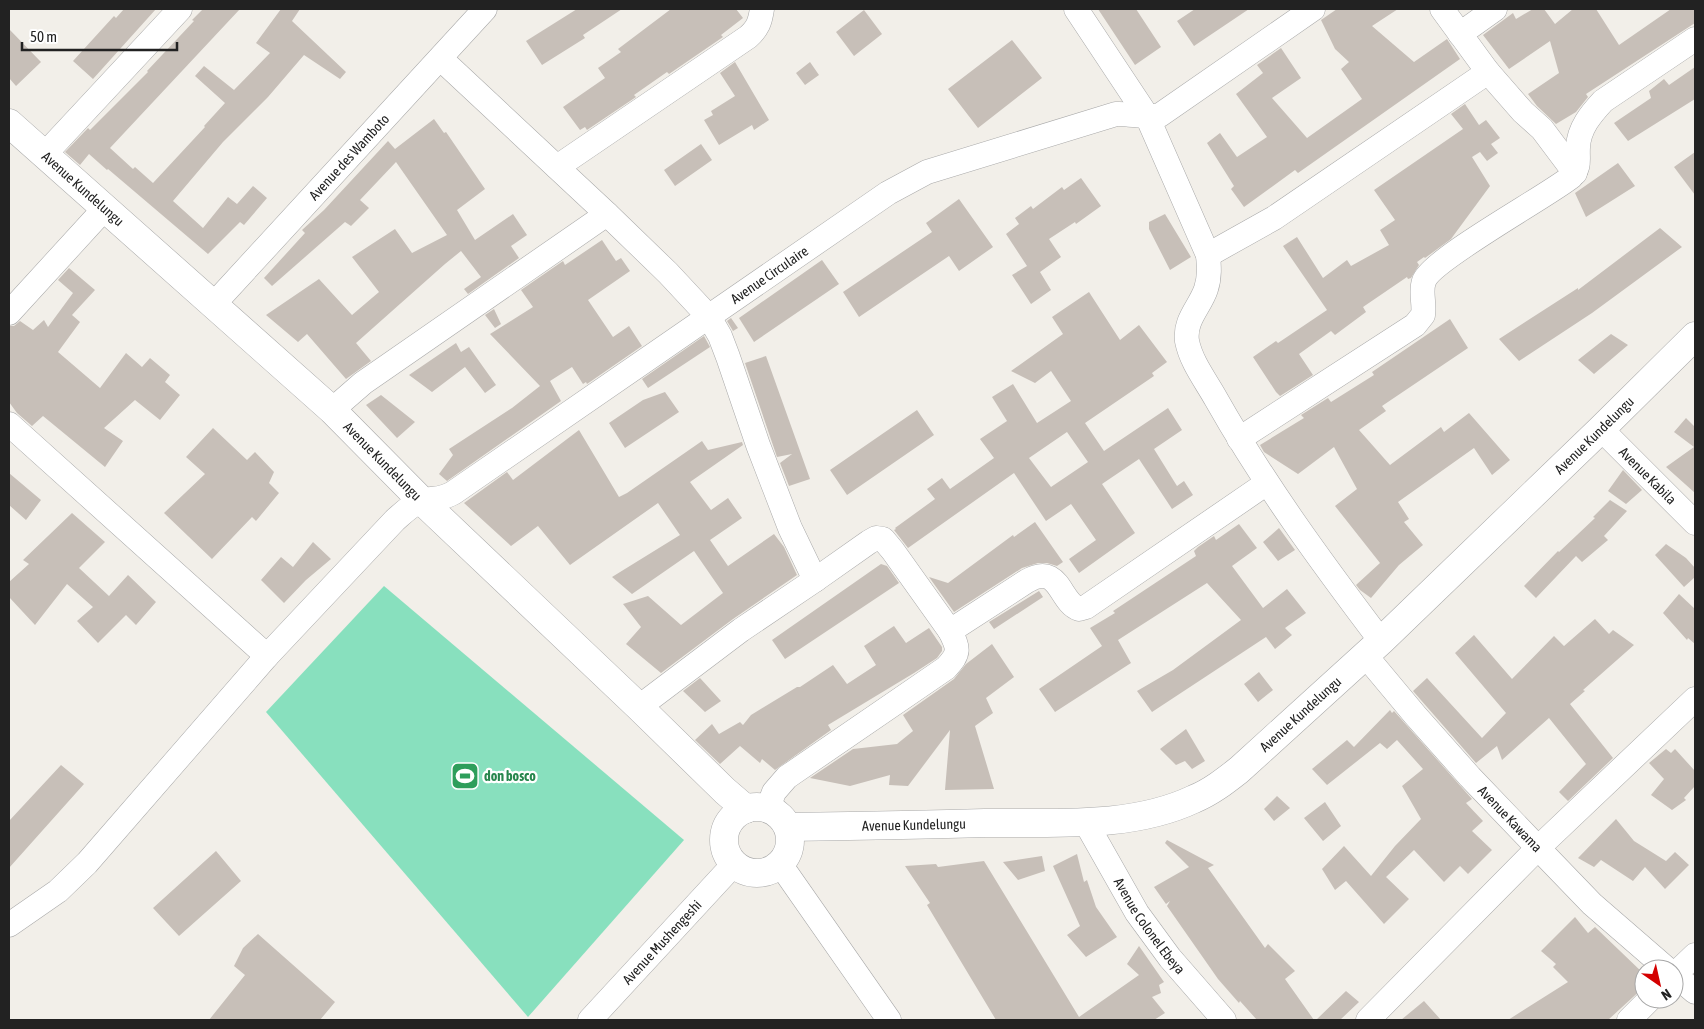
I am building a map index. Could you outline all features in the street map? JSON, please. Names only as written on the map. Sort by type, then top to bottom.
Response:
[{"type":"street","points":[[46,154],[180,9]]},
{"type":"street","name":"Avenue des Wamboto","points":[[213,305],[485,9]]},
{"type":"street","points":[[557,167],[748,37],[756,30],[760,22],[762,9]]},
{"type":"street","points":[[1076,9],[1147,116],[1208,255],[1274,218],[1488,72]]},
{"type":"street","points":[[1147,116],[1155,116],[1165,112],[1313,9]]},
{"type":"street","points":[[1442,9],[1488,72],[1523,112],[1542,129],[1575,173]]},
{"type":"street","points":[[1460,34],[1495,9]]},
{"type":"street","points":[[1239,439],[1415,325],[1423,315],[1424,280],[1430,272],[1454,253],[1575,173],[1579,163],[1578,146],[1580,136],[1591,113],[1603,101],[1695,39]]},
{"type":"street","points":[[441,59],[607,214],[668,273],[709,317],[726,350],[758,445],[790,528],[815,580]]},
{"type":"street","name":"Avenue Circulaire","points":[[422,501],[440,499],[453,493],[888,193],[927,172],[1116,114],[1126,113],[1147,116]]},
{"type":"street","name":"Avenue Kundelungu","points":[[9,123],[332,410],[422,501],[639,707],[725,792],[757,809]]},
{"type":"street","points":[[9,313],[106,208]]},
{"type":"street","points":[[332,410],[363,383],[607,214]]},
{"type":"street","name":"Avenue Kawama","points":[[1208,255],[1209,278],[1202,299],[1190,317],[1187,342],[1196,364],[1239,439],[1415,715],[1470,777],[1592,904],[1655,959]]},
{"type":"street","name":"Avenue Kundelungu","points":[[788,828],[994,823],[1086,823],[1142,815],[1176,806],[1217,787],[1271,742],[1373,648],[1695,336]]},
{"type":"street","points":[[9,424],[267,656]]},
{"type":"street","name":"Avenue Kabila","points":[[1601,429],[1695,523]]},
{"type":"street","points":[[950,631],[1036,577],[1046,577],[1054,580],[1074,606],[1079,609],[1086,607],[1267,483]]},
{"type":"street","points":[[9,925],[58,891],[87,863],[267,656],[395,520],[422,501]]},
{"type":"street","points":[[639,707],[741,630],[868,542],[876,538],[883,539],[950,631],[957,644],[956,656],[946,668],[787,777],[757,809],[734,816],[727,827],[724,840],[726,853],[734,864],[744,870],[757,873],[769,871],[780,864],[786,856],[790,837],[783,819],[776,813],[757,809]]},
{"type":"street","points":[[1368,1020],[1538,848],[1695,699]]},
{"type":"street","name":"Avenue Colonel Ebeya","points":[[1086,823],[1137,913],[1170,958],[1224,1020]]},
{"type":"street","name":"Avenue Mushengeshi","points":[[590,1020],[734,864]]},
{"type":"street","points":[[780,864],[889,1020]]},
{"type":"street","points":[[1684,965],[1695,955]]},
{"type":"street","points":[[1684,983],[1695,992]]},
{"type":"street","points":[[1629,1020],[1640,1009]]},
{"type":"green space","name":"don bosco","points":[[384,586],[684,840],[528,1017],[266,712]]},
{"type":"building","points":[[124,9],[156,9],[93,79],[73,61],[114,16],[116,18]]},
{"type":"building","points":[[203,9],[240,9],[110,148],[133,169],[135,167],[153,183],[225,103],[195,76],[204,66],[234,90],[270,53],[256,43],[281,9],[300,9],[292,21],[346,72],[340,79],[304,55],[268,97],[223,142],[173,201],[203,228],[228,197],[237,204],[253,186],[267,198],[244,225],[240,222],[208,254],[89,154],[80,165],[65,152],[88,128],[90,130],[148,72]]},
{"type":"building","points":[[577,9],[622,9],[583,35],[585,38],[542,65],[526,41]]},
{"type":"building","points":[[671,9],[736,9],[743,18],[721,35],[723,37],[669,74],[667,72],[634,95],[636,97],[587,130],[585,127],[580,130],[563,107],[605,78],[598,68],[621,52],[618,49]]},
{"type":"building","points":[[1098,9],[1136,9],[1161,47],[1135,65]]},
{"type":"building","points":[[1195,9],[1249,9],[1194,46],[1177,21]]},
{"type":"building","points":[[1337,9],[1398,9],[1372,26],[1414,62],[1447,39],[1460,59],[1298,173],[1295,170],[1244,207],[1231,189],[1234,186],[1207,143],[1220,133],[1237,157],[1267,137],[1236,94],[1263,73],[1257,65],[1281,48],[1301,78],[1272,98],[1307,138],[1362,99],[1341,69],[1349,62],[1335,49],[1321,20]]},
{"type":"building","points":[[1533,9],[1544,9],[1555,24],[1573,9],[1596,9],[1619,45],[1671,9],[1695,9],[1695,23],[1586,94],[1588,97],[1576,112],[1556,124],[1537,106],[1528,94],[1559,73],[1550,41],[1509,69],[1483,35],[1513,13],[1516,19]]},
{"type":"building","points":[[864,10],[882,34],[854,56],[836,32]]},
{"type":"building","points":[[9,29],[41,62],[16,86],[9,78]]},
{"type":"building","points":[[1012,40],[1042,78],[978,128],[948,89]]},
{"type":"building","points":[[735,62],[769,120],[754,130],[752,125],[719,145],[704,120],[713,115],[711,111],[735,96],[720,73]]},
{"type":"building","points":[[810,62],[819,75],[805,85],[796,73]]},
{"type":"building","points":[[1695,67],[1695,99],[1628,141],[1614,123],[1651,98],[1649,91],[1664,79],[1669,85]]},
{"type":"building","points":[[1465,104],[1479,125],[1486,120],[1500,138],[1491,144],[1498,153],[1487,161],[1480,152],[1472,157],[1490,186],[1451,239],[1417,262],[1419,265],[1411,278],[1408,279],[1407,277],[1363,307],[1366,312],[1335,335],[1331,331],[1299,354],[1313,375],[1280,396],[1253,357],[1276,341],[1278,343],[1327,310],[1283,246],[1297,237],[1323,278],[1347,260],[1351,266],[1389,245],[1380,230],[1395,220],[1374,190],[1463,129],[1451,114]]},
{"type":"building","points":[[434,119],[444,133],[446,132],[485,189],[457,210],[475,240],[513,214],[527,235],[511,246],[519,258],[468,294],[464,289],[481,277],[461,251],[356,343],[371,361],[346,379],[307,334],[298,342],[266,315],[319,279],[352,315],[379,292],[352,257],[395,229],[412,253],[447,235],[396,162],[360,200],[369,208],[351,226],[345,222],[272,286],[264,278],[305,233],[302,230],[324,210],[388,141],[395,149]]},
{"type":"building","points":[[701,144],[712,160],[675,186],[664,170]]},
{"type":"building","points":[[1695,152],[1695,195],[1674,167]]},
{"type":"building","points":[[1618,163],[1635,186],[1586,217],[1575,193]]},
{"type":"building","points":[[1081,178],[1101,206],[1076,224],[1075,222],[1049,239],[1061,257],[1040,272],[1051,290],[1031,304],[1012,275],[1027,266],[1006,234],[1019,224],[1015,218],[1031,206],[1033,209],[1062,187],[1064,190]]},
{"type":"building","points":[[959,199],[993,247],[959,271],[949,256],[859,317],[843,292],[932,232],[926,223]]},
{"type":"building","points":[[1165,214],[1191,257],[1170,270],[1149,229],[1149,222]]},
{"type":"building","points":[[1660,228],[1682,247],[1592,313],[1519,361],[1499,339],[1578,288],[1578,290]]},
{"type":"building","points":[[602,240],[616,261],[621,258],[630,271],[588,300],[613,337],[629,326],[642,346],[587,384],[586,382],[583,384],[572,367],[550,381],[561,401],[447,481],[439,474],[453,455],[449,449],[512,408],[540,386],[490,334],[533,307],[521,290],[563,261],[565,265]]},
{"type":"building","points":[[822,260],[839,284],[754,342],[739,318]]},
{"type":"building","points":[[69,268],[95,290],[72,315],[80,322],[58,352],[100,388],[126,353],[142,367],[150,358],[170,375],[165,382],[180,395],[160,420],[135,400],[104,428],[123,441],[105,467],[43,416],[32,426],[17,413],[9,402],[9,326],[14,326],[20,321],[33,330],[44,320],[48,327],[73,293],[58,280]]},
{"type":"building","points":[[1089,292],[1120,340],[1139,325],[1167,362],[1152,373],[1154,376],[1085,423],[1104,451],[1168,408],[1182,430],[1154,449],[1177,486],[1184,481],[1193,495],[1172,509],[1139,459],[1102,484],[1135,533],[1079,573],[1069,559],[1096,540],[1071,504],[1046,521],[1014,473],[908,548],[894,530],[935,499],[927,489],[942,478],[950,489],[994,458],[980,439],[1007,421],[992,397],[1013,384],[1037,423],[1071,401],[1051,371],[1035,383],[1011,371],[1063,334],[1052,317]],"holes":[[[1067,432],[1088,462],[1051,487],[1029,458]]]},
{"type":"building","points":[[494,309],[501,324],[495,328],[485,315]]},
{"type":"building","points":[[731,318],[738,328],[733,331],[727,321]]},
{"type":"building","points":[[1450,319],[1468,348],[1382,406],[1386,411],[1359,430],[1390,465],[1441,427],[1444,432],[1469,413],[1510,460],[1492,475],[1474,448],[1398,502],[1409,519],[1404,522],[1423,545],[1399,565],[1371,598],[1356,585],[1380,563],[1335,506],[1357,489],[1334,447],[1298,474],[1264,452],[1260,445],[1304,418],[1301,415],[1328,398],[1331,402],[1374,375],[1372,372]]},
{"type":"building","points":[[1611,334],[1628,345],[1594,374],[1578,360]]},
{"type":"building","points":[[704,336],[710,347],[648,388],[642,379]]},
{"type":"building","points":[[456,343],[461,352],[469,347],[496,385],[485,393],[465,367],[432,392],[409,375]]},
{"type":"building","points":[[766,356],[810,479],[789,486],[780,463],[792,454],[777,457],[745,363]]},
{"type":"building","points":[[665,392],[679,412],[625,448],[609,423],[643,400]]},
{"type":"building","points":[[381,395],[415,422],[397,438],[366,405]]},
{"type":"building","points":[[917,410],[934,435],[847,495],[830,470]]},
{"type":"building","points":[[1686,418],[1695,427],[1695,493],[1666,467],[1694,447],[1674,432]]},
{"type":"building","points":[[213,428],[247,460],[255,452],[274,472],[269,483],[279,493],[256,521],[252,517],[212,559],[164,513],[205,474],[186,457]]},
{"type":"building","points":[[579,430],[619,497],[702,441],[708,450],[742,442],[743,445],[690,482],[711,510],[728,498],[742,518],[710,540],[728,566],[774,534],[784,547],[797,575],[733,619],[661,673],[626,644],[641,627],[623,604],[648,596],[681,625],[723,593],[694,551],[632,594],[612,577],[680,535],[658,503],[570,565],[538,526],[511,546],[464,503],[507,472],[513,480]]},
{"type":"building","points":[[1623,470],[1642,490],[1626,504],[1608,491]]},
{"type":"building","points":[[9,473],[41,500],[26,520],[9,505]]},
{"type":"building","points":[[1610,500],[1627,511],[1604,536],[1608,540],[1582,562],[1576,556],[1536,598],[1524,586],[1558,551],[1595,518],[1593,517]]},
{"type":"building","points":[[72,513],[105,542],[79,568],[109,596],[128,575],[156,602],[136,625],[126,615],[98,643],[77,621],[93,607],[67,584],[35,625],[9,597],[9,582],[29,564],[23,560]]},
{"type":"building","points":[[1035,522],[1063,562],[1057,566],[1038,563],[1022,568],[954,612],[929,577],[948,583],[1013,535],[1014,537]]},
{"type":"building","points":[[1239,524],[1257,548],[1232,566],[1263,608],[1287,589],[1306,613],[1285,628],[1292,635],[1275,649],[1266,637],[1152,712],[1137,691],[1173,670],[1241,620],[1207,583],[1118,640],[1131,663],[1055,712],[1039,689],[1102,646],[1090,628],[1115,613],[1113,611],[1196,556],[1194,551],[1198,547],[1214,536],[1216,540]]},
{"type":"building","points":[[1279,528],[1295,550],[1278,561],[1263,542]]},
{"type":"building","points":[[313,542],[331,559],[306,580],[284,603],[261,580],[281,557],[293,567]]},
{"type":"building","points":[[1666,544],[1686,558],[1695,568],[1695,577],[1684,587],[1655,555]]},
{"type":"building","points":[[881,564],[887,566],[899,583],[785,659],[772,640]]},
{"type":"building","points":[[1039,591],[1043,597],[994,629],[989,622]]},
{"type":"building","points":[[1679,594],[1695,609],[1695,644],[1688,638],[1687,640],[1663,613]]},
{"type":"building","points":[[1595,619],[1609,634],[1613,630],[1634,645],[1570,704],[1613,758],[1568,801],[1559,792],[1586,764],[1549,718],[1502,760],[1497,746],[1476,763],[1413,691],[1427,678],[1482,738],[1506,713],[1455,653],[1474,635],[1512,679],[1554,636],[1564,646]]},
{"type":"building","points":[[894,626],[906,643],[929,628],[942,647],[942,651],[937,658],[914,673],[828,725],[831,730],[775,770],[762,759],[760,763],[740,746],[720,764],[695,740],[712,724],[719,734],[740,722],[743,725],[751,715],[800,687],[833,665],[847,684],[876,665],[864,646]]},
{"type":"building","points":[[992,644],[1014,677],[986,698],[993,713],[975,726],[994,789],[945,790],[950,730],[908,786],[889,785],[890,775],[850,786],[810,778],[853,749],[897,744],[913,731],[903,715],[954,679],[966,664]]},
{"type":"building","points":[[1259,672],[1273,690],[1258,702],[1244,684]]},
{"type":"building","points":[[700,678],[721,701],[705,712],[683,691]]},
{"type":"building","points":[[1390,710],[1392,713],[1394,711],[1472,799],[1466,803],[1483,821],[1472,831],[1492,850],[1468,874],[1460,866],[1444,882],[1414,850],[1386,877],[1409,899],[1384,924],[1346,881],[1335,890],[1322,869],[1344,846],[1371,876],[1395,846],[1421,819],[1402,786],[1423,769],[1397,740],[1387,749],[1380,743],[1327,785],[1312,769],[1347,740],[1354,747]]},
{"type":"building","points":[[1186,729],[1205,761],[1192,769],[1185,761],[1176,765],[1160,749]]},
{"type":"building","points":[[1666,749],[1671,753],[1675,749],[1695,771],[1695,786],[1684,798],[1686,800],[1672,810],[1651,795],[1664,779],[1649,763]]},
{"type":"building","points":[[61,765],[84,784],[9,868],[9,821]]},
{"type":"building","points":[[1277,796],[1290,808],[1274,821],[1264,809]]},
{"type":"building","points":[[1325,802],[1341,826],[1323,841],[1304,818]]},
{"type":"building","points":[[1616,819],[1634,841],[1666,861],[1675,852],[1689,865],[1665,889],[1645,867],[1633,881],[1601,860],[1594,867],[1578,858]]},
{"type":"building","points":[[1167,840],[1214,865],[1208,868],[1265,948],[1268,944],[1295,971],[1285,979],[1314,1020],[1257,1020],[1218,979],[1167,906],[1170,901],[1166,904],[1154,887],[1189,867],[1165,843]]},
{"type":"building","points":[[216,851],[241,881],[179,936],[153,908]]},
{"type":"building","points":[[1077,854],[1084,882],[1087,880],[1096,907],[1117,937],[1086,957],[1067,935],[1080,926],[1053,866]]},
{"type":"building","points":[[1042,856],[1045,871],[1018,880],[1003,862]]},
{"type":"building","points":[[984,861],[1079,1017],[1139,975],[1127,964],[1139,946],[1164,982],[1159,985],[1161,993],[1152,997],[1165,1013],[1154,1020],[996,1020],[927,905],[930,903],[905,866],[936,864],[938,867]]},
{"type":"building","points":[[1575,917],[1588,933],[1595,927],[1634,964],[1634,996],[1608,1020],[1508,1020],[1568,982],[1553,967],[1556,964],[1541,951]]},
{"type":"building","points":[[258,934],[335,1002],[320,1020],[209,1020],[245,975],[234,966],[243,948]]},
{"type":"building","points":[[1346,991],[1359,1002],[1340,1020],[1316,1020]]},
{"type":"building","points":[[1424,1001],[1441,1020],[1401,1020]]},
{"type":"place","name":"don bosco","points":[[465,776]]}]
